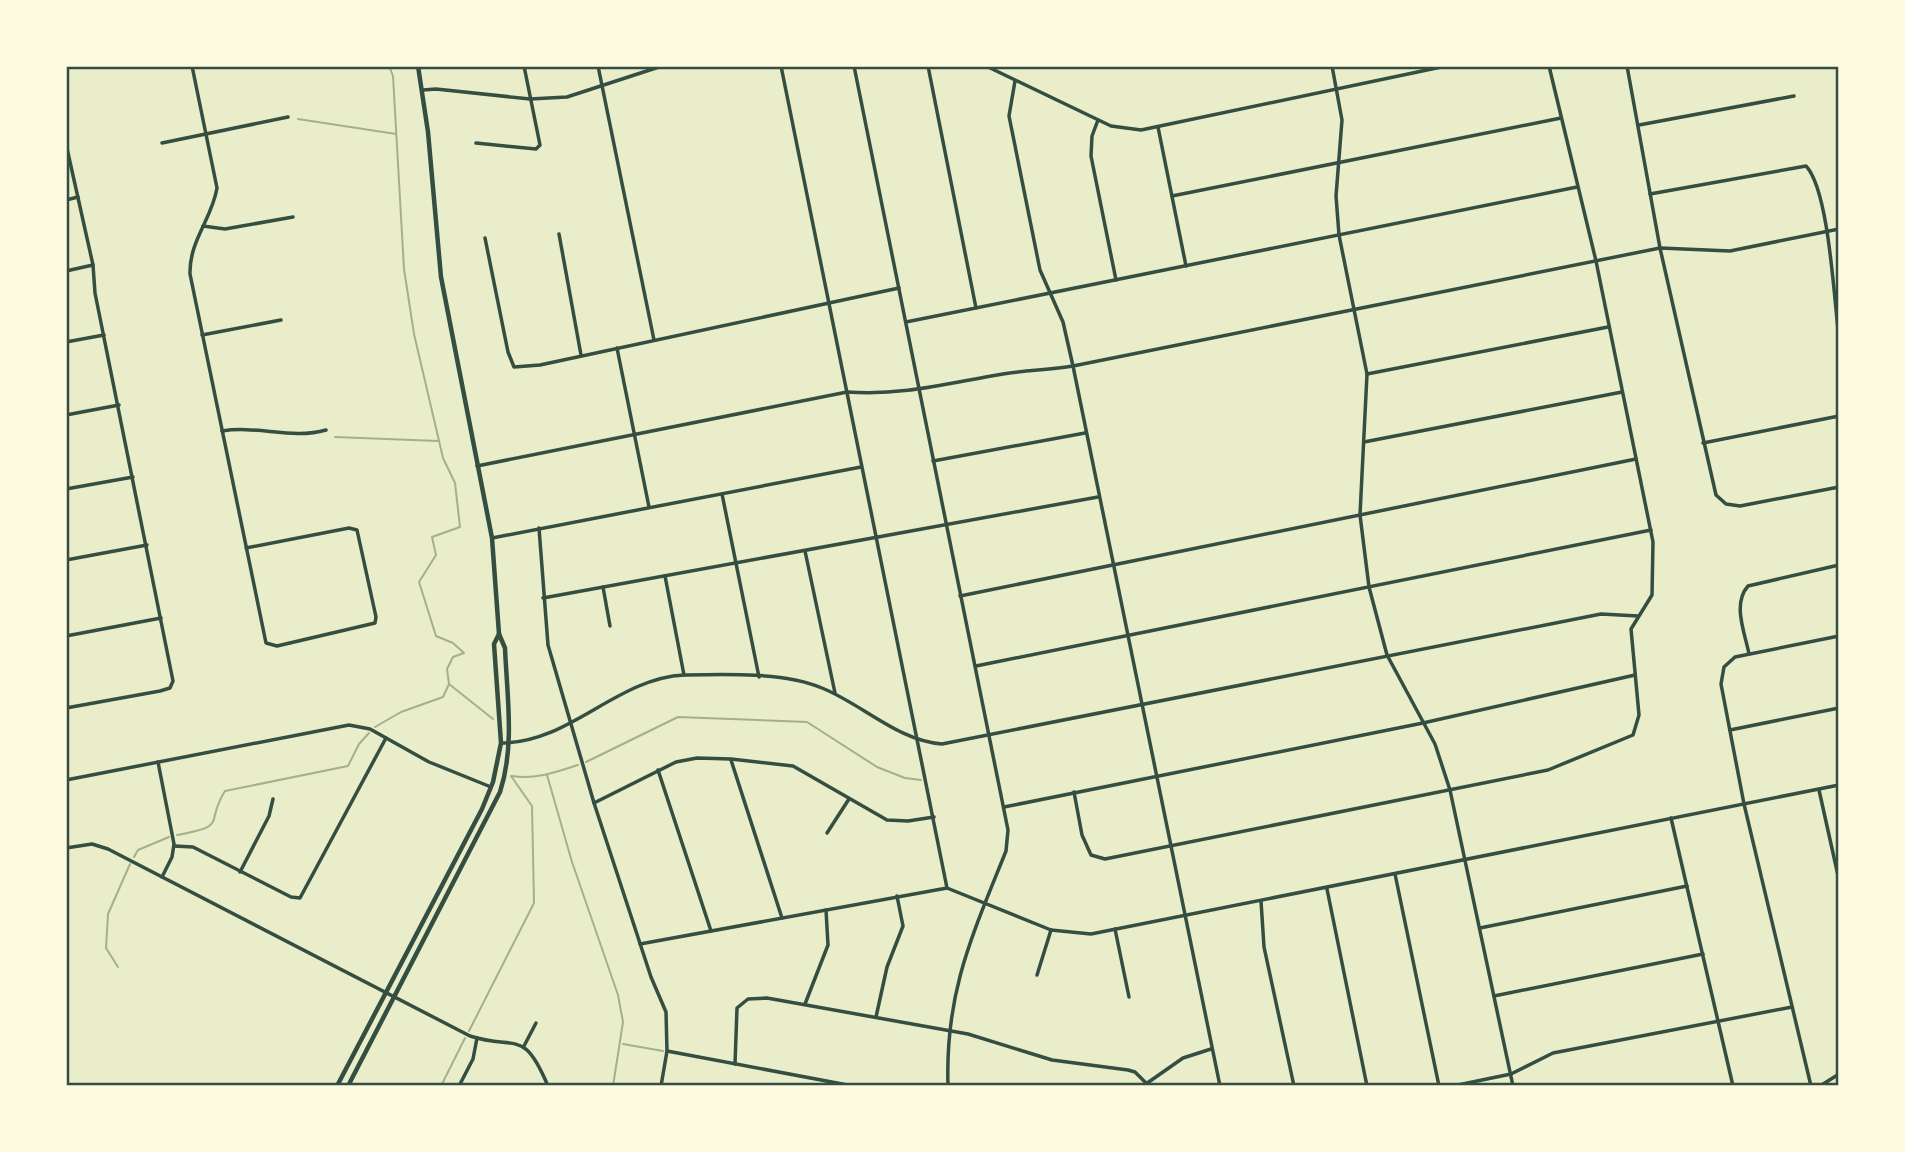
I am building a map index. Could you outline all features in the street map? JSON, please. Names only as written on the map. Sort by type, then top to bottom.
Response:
[{"type":"main road","points":[[348,1086],[500,792],[507,772],[510,743],[505,648],[499,634],[492,538],[441,277],[423,90],[418,66]]},
{"type":"main road","points":[[337,1086],[491,787],[501,743],[494,644],[499,634]]},
{"type":"street","points":[[192,66],[217,188],[214,205],[194,242],[190,266],[202,335],[246,548],[266,643],[270,646],[375,623],[376,617],[357,530],[349,528],[246,548]]},
{"type":"street","points":[[476,143],[536,149],[540,145],[524,66]]},
{"type":"street","points":[[598,66],[654,340]]},
{"type":"street","points":[[423,90],[530,99],[568,97],[603,88],[662,66]]},
{"type":"street","points":[[782,66],[947,888]]},
{"type":"street","points":[[853,66],[1008,830],[1006,851],[958,977],[948,1030],[948,1086]]},
{"type":"street","points":[[928,66],[976,308]]},
{"type":"street","points":[[986,66],[1098,120],[1124,129],[1158,127],[1446,66]]},
{"type":"street","points":[[1332,66],[1342,120],[1336,211],[1367,374],[1360,515],[1369,587],[1387,655],[1434,744],[1450,790],[1513,1086]]},
{"type":"street","points":[[1074,792],[1082,835],[1091,855],[1105,859],[1548,770],[1591,751],[1628,739],[1639,723],[1631,629],[1652,595],[1651,530],[1596,261],[1549,66]]},
{"type":"street","points":[[1627,66],[1660,248],[1716,495],[1726,504],[1740,506],[1839,487]]},
{"type":"street","points":[[1015,81],[1009,116],[1040,270],[1063,321],[1073,366],[1220,1086]]},
{"type":"street","points":[[1639,125],[1794,96]]},
{"type":"street","points":[[162,143],[288,117]]},
{"type":"street","points":[[1172,196],[1561,118]]},
{"type":"street","points":[[1098,120],[1092,136],[1091,156],[1116,280]]},
{"type":"street","points":[[1158,127],[1186,266]]},
{"type":"street","points":[[66,144],[93,265],[104,335],[172,674],[170,688],[66,708]]},
{"type":"street","points":[[1650,194],[1806,166],[1815,176],[1826,231],[1839,338]]},
{"type":"street","points":[[906,322],[1577,187]]},
{"type":"street","points":[[66,200],[78,197]]},
{"type":"street","points":[[203,226],[225,229],[293,217]]},
{"type":"street","points":[[477,466],[847,392],[884,394],[919,391],[1002,374],[1073,366],[1660,248],[1730,251],[1839,229]]},
{"type":"street","points":[[559,234],[581,355]]},
{"type":"street","points":[[485,238],[508,352],[514,368],[540,365],[899,288]]},
{"type":"street","points":[[66,271],[93,265]]},
{"type":"street","points":[[202,335],[281,320]]},
{"type":"street","points":[[1367,374],[1608,327]]},
{"type":"street","points":[[66,342],[104,335]]},
{"type":"street","points":[[617,347],[649,507]]},
{"type":"street","points":[[1364,442],[1622,392]]},
{"type":"street","points":[[66,415],[119,405]]},
{"type":"street","points":[[1703,443],[1839,416]]},
{"type":"street","points":[[222,431],[253,428],[300,435],[326,430]]},
{"type":"street","points":[[933,461],[1085,433]]},
{"type":"street","points":[[960,596],[1636,459]]},
{"type":"street","points":[[492,538],[861,467]]},
{"type":"street","points":[[66,489],[133,477]]},
{"type":"street","points":[[722,493],[759,677]]},
{"type":"street","points":[[543,598],[1098,498]]},
{"type":"street","points":[[539,528],[548,645],[594,803],[640,944],[666,1013],[667,1051],[661,1086]]},
{"type":"street","points":[[976,666],[1651,530]]},
{"type":"street","points":[[66,560],[147,545]]},
{"type":"street","points":[[805,551],[835,694]]},
{"type":"street","points":[[1749,654],[1740,611],[1742,592],[1748,586],[1839,565]]},
{"type":"street","points":[[665,576],[684,675]]},
{"type":"street","points":[[603,587],[610,626]]},
{"type":"street","points":[[501,743],[530,741],[654,680],[684,675],[803,681],[835,694],[916,740],[942,744],[1601,614],[1638,615]]},
{"type":"street","points":[[66,635],[162,618]]},
{"type":"street","points":[[1811,1086],[1744,804],[1721,684],[1724,667],[1735,657],[1839,636]]},
{"type":"street","points":[[1004,807],[1423,723],[1635,675]]},
{"type":"street","points":[[1730,730],[1839,708]]},
{"type":"street","points":[[66,779],[349,725],[370,729],[450,772],[491,787]]},
{"type":"street","points":[[174,846],[193,847],[291,897],[304,895],[386,738]]},
{"type":"street","points":[[594,803],[658,770],[689,759],[731,759],[793,766],[887,820],[908,821],[934,817]]},
{"type":"street","points":[[731,759],[782,918]]},
{"type":"street","points":[[158,762],[174,846],[162,877]]},
{"type":"street","points":[[658,770],[711,931]]},
{"type":"street","points":[[640,944],[947,888],[1051,930],[1079,934],[1261,901],[1839,785]]},
{"type":"street","points":[[1819,789],[1839,880]]},
{"type":"street","points":[[240,872],[269,816],[273,799]]},
{"type":"street","points":[[827,833],[849,799]]},
{"type":"street","points":[[1671,818],[1733,1086]]},
{"type":"street","points":[[66,848],[92,844],[102,846],[477,1038],[524,1046],[548,1086]]},
{"type":"street","points":[[1395,874],[1439,1086]]},
{"type":"street","points":[[1480,928],[1688,886]]},
{"type":"street","points":[[1327,888],[1367,1086]]},
{"type":"street","points":[[876,1017],[887,967],[903,926],[897,896]]},
{"type":"street","points":[[1261,901],[1264,947],[1294,1086]]},
{"type":"street","points":[[805,1004],[828,945],[826,910]]},
{"type":"street","points":[[1115,929],[1129,997]]},
{"type":"street","points":[[1037,975],[1051,930]]},
{"type":"street","points":[[1494,996],[1703,954]]},
{"type":"street","points":[[735,1064],[737,1008],[741,1002],[768,998],[948,1030],[1040,1057],[1128,1070],[1135,1072],[1144,1084],[1182,1058],[1212,1049]]},
{"type":"street","points":[[1453,1086],[1511,1074],[1553,1053],[1792,1007]]},
{"type":"street","points":[[524,1046],[536,1023]]},
{"type":"street","points":[[459,1086],[473,1059],[477,1038]]},
{"type":"street","points":[[667,1051],[853,1086]]},
{"type":"street","points":[[1820,1086],[1839,1074]]},
{"type":"waterway","points":[[389,66],[393,76],[404,269],[414,334],[443,458],[455,483],[460,527],[432,537],[436,555],[419,582],[436,636],[453,643],[464,653],[453,657],[447,669],[449,684],[493,719]]},
{"type":"waterway","points":[[298,119],[396,134]]},
{"type":"waterway","points":[[335,437],[438,441]]},
{"type":"waterway","points":[[375,727],[401,712],[443,697],[449,684]]},
{"type":"waterway","points":[[586,762],[678,717],[807,722],[877,767],[905,778],[921,780]]},
{"type":"waterway","points":[[177,835],[210,825],[225,791],[348,766],[359,744],[369,733]]},
{"type":"waterway","points":[[512,776],[537,776],[578,765]]},
{"type":"waterway","points":[[547,775],[572,862],[618,995],[623,1022],[613,1086]]},
{"type":"waterway","points":[[469,1031],[534,903],[532,806],[511,776]]},
{"type":"waterway","points":[[134,857],[138,850],[169,837]]},
{"type":"waterway","points":[[118,967],[106,948],[108,914],[130,864]]},
{"type":"waterway","points":[[441,1086],[465,1038]]},
{"type":"waterway","points":[[623,1044],[663,1051]]}]
